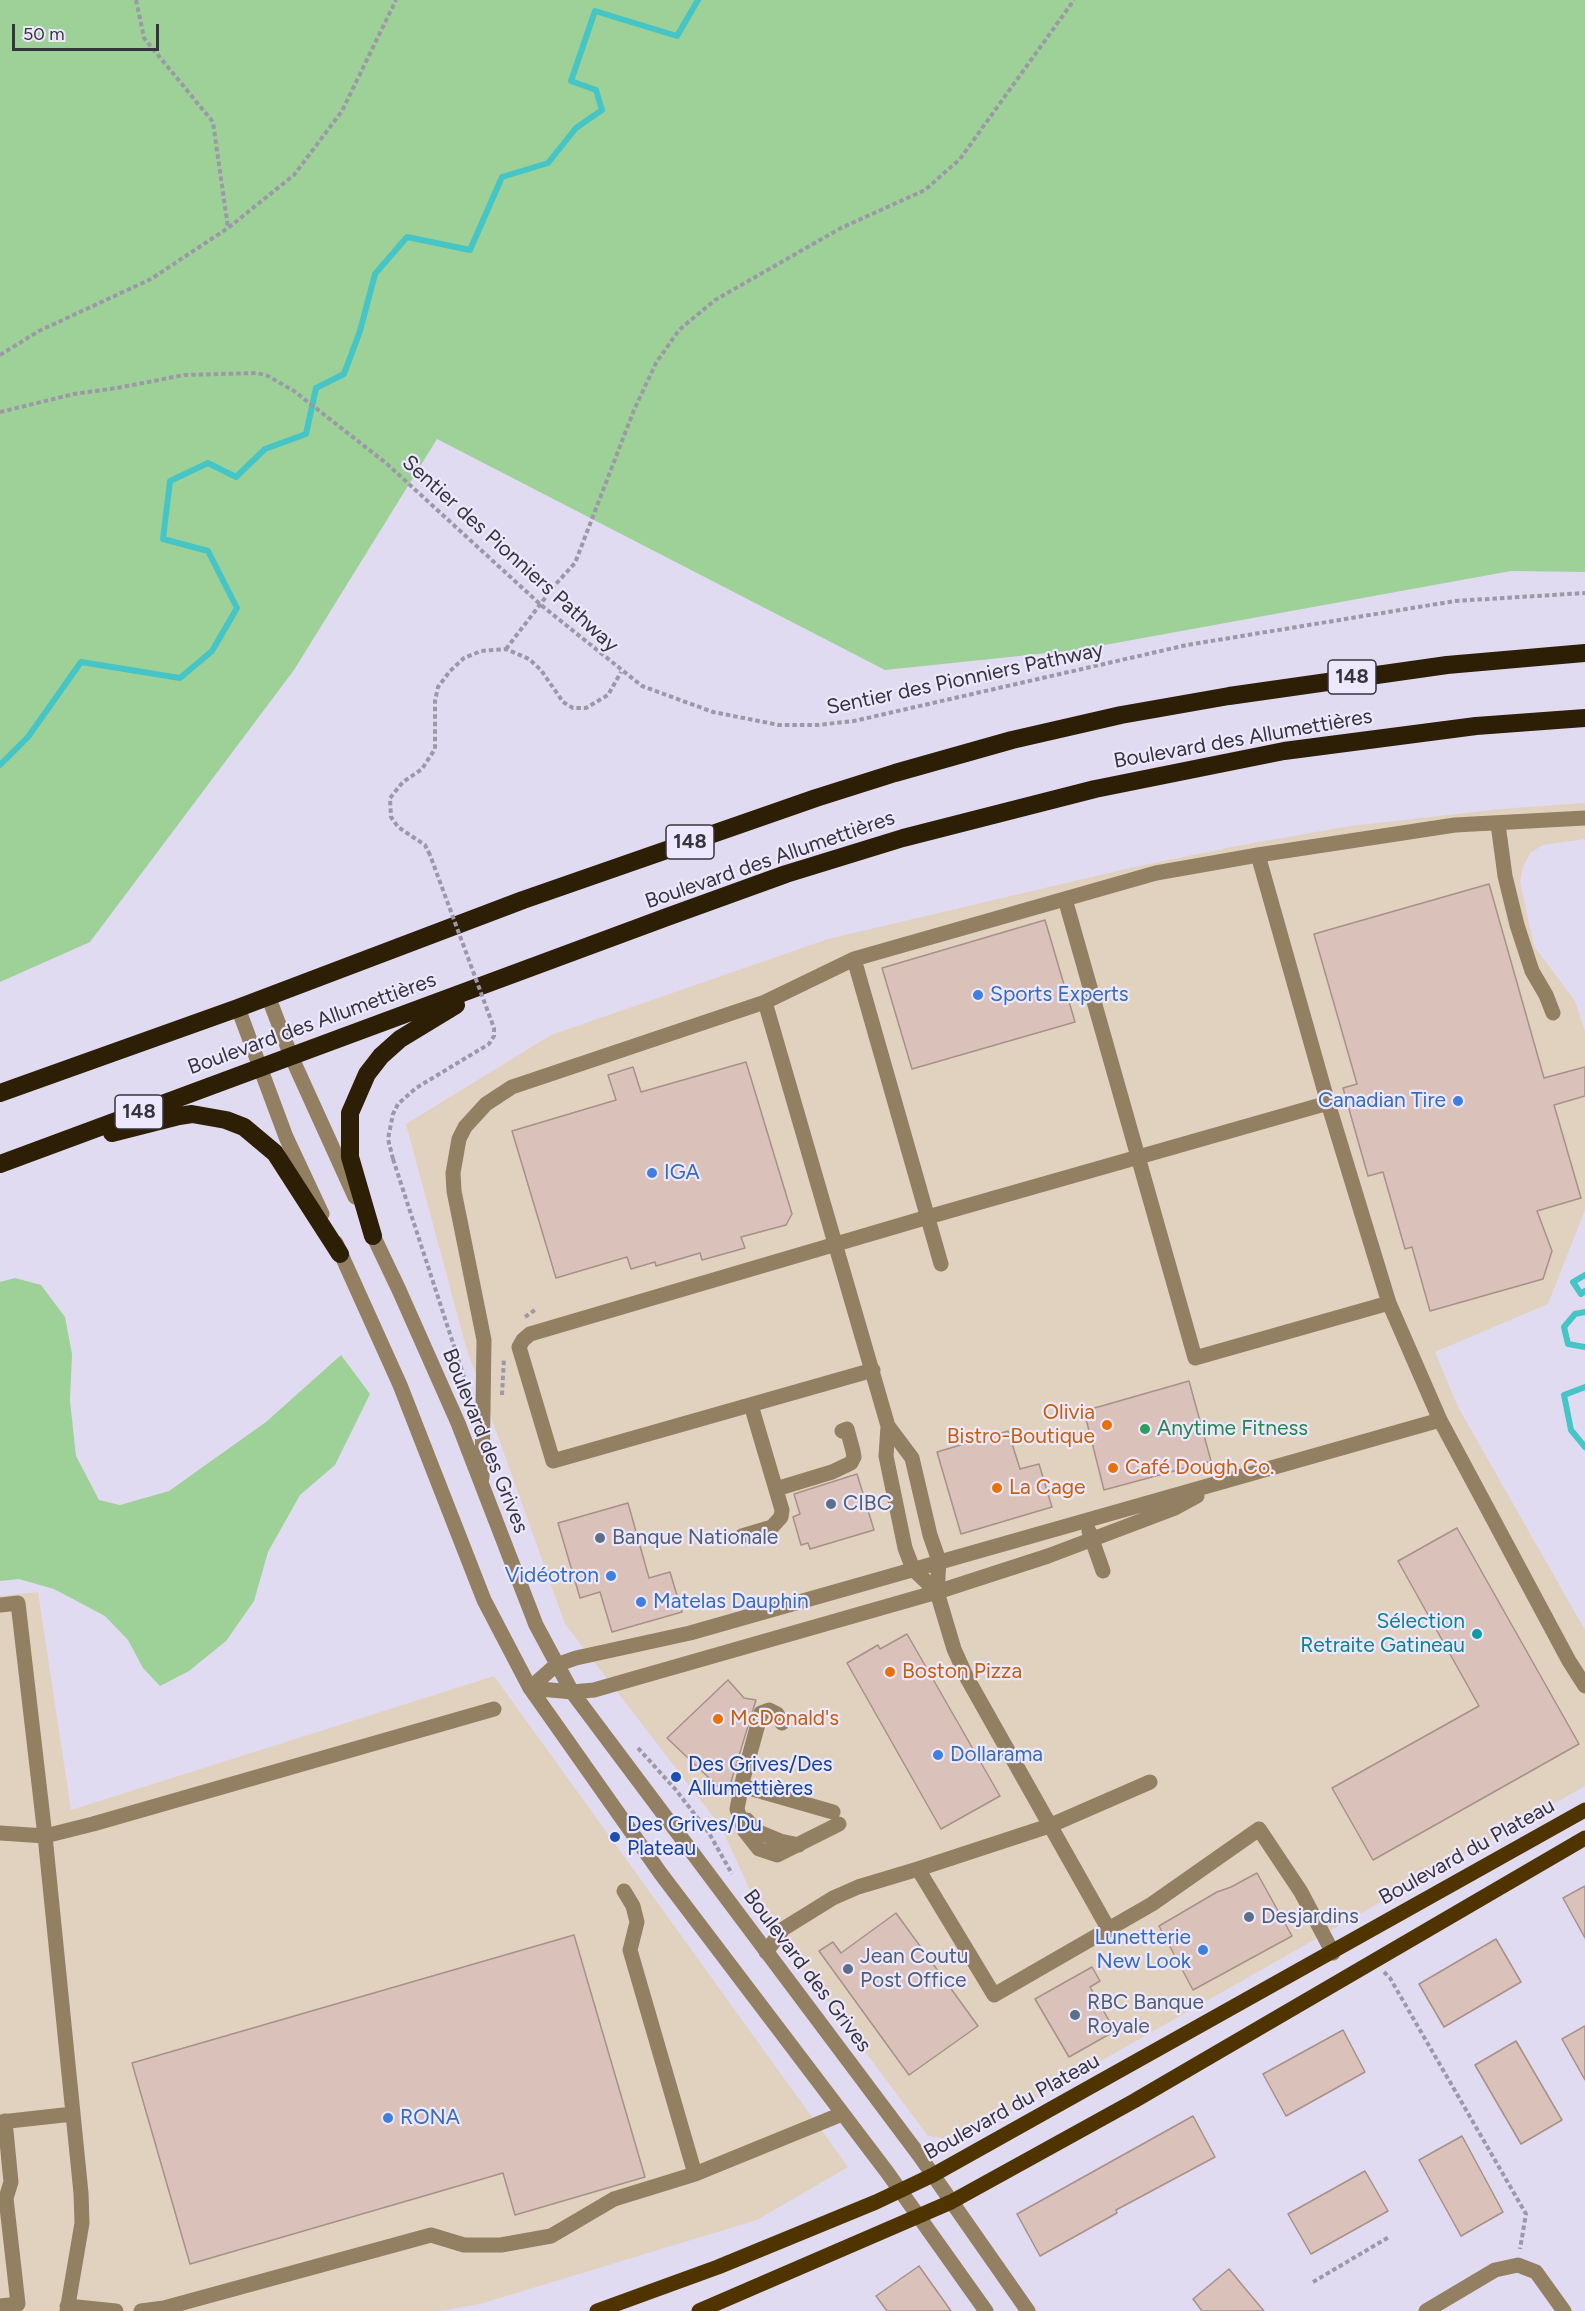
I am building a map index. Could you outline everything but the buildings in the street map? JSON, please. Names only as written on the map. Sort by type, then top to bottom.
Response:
[{"type":"highway","name":"Boulevard des Allumettières","points":[[0,1093],[238,1008],[524,900],[895,772],[1012,740],[1121,715],[1229,696],[1447,665],[1585,653]]},
{"type":"highway","name":"Boulevard des Allumettières","points":[[0,1164],[786,874],[903,838],[1095,789],[1284,751],[1476,726],[1585,717]]},
{"type":"highway","points":[[373,1236],[350,1157],[348,1130],[350,1113],[367,1074],[381,1056],[400,1039],[425,1022],[507,978]]},
{"type":"highway","points":[[18,1158],[179,1116],[208,1115],[226,1120],[244,1127],[275,1154],[340,1254]]},
{"type":"main road","name":"Boulevard du Plateau","points":[[597,2311],[707,2271],[933,2175],[1585,1810]]},
{"type":"main road","points":[[699,2311],[919,2218],[951,2202],[1134,2101],[1585,1838]]},
{"type":"street","points":[[482,1484],[485,1414],[484,1340],[454,1191],[453,1173],[459,1139],[474,1116],[486,1104],[512,1087],[765,1002],[854,959],[1156,873],[1455,825],[1585,818]]},
{"type":"street","points":[[1497,824],[1505,876],[1517,925],[1532,971],[1553,1013]]},
{"type":"street","points":[[1258,855],[1328,1103],[1389,1303],[1440,1420],[1569,1661],[1585,1686]]},
{"type":"street","points":[[1065,899],[1195,1358],[1389,1303]]},
{"type":"street","points":[[854,959],[941,1264]]},
{"type":"street","name":"Boulevard des Grives","points":[[268,996],[291,1056],[430,1357],[482,1484],[521,1589],[556,1665],[572,1692],[933,2175],[1028,2311]]},
{"type":"street","points":[[765,1002],[888,1426],[886,1456],[888,1471],[905,1548],[913,1569],[937,1592]]},
{"type":"street","points":[[238,1008],[286,1137],[400,1385],[484,1600],[530,1688],[661,1874],[900,2190],[986,2311]]},
{"type":"street","points":[[873,1370],[553,1461],[519,1347],[530,1334],[1138,1156],[1328,1103]]},
{"type":"street","points":[[742,1536],[772,1527],[777,1523],[782,1510],[751,1405]]},
{"type":"street","points":[[530,1688],[556,1665],[576,1658],[690,1633],[1440,1420]]},
{"type":"street","points":[[888,1426],[912,1458],[930,1535],[939,1562],[937,1592],[954,1649],[967,1678],[1108,1930]]},
{"type":"street","points":[[776,1489],[832,1472],[851,1463],[854,1450],[847,1429],[842,1431]]},
{"type":"street","points":[[530,1688],[572,1692],[594,1690],[937,1592],[1048,1556],[1175,1508],[1230,1480]]},
{"type":"street","points":[[1086,1520],[1103,1571]]},
{"type":"street","points":[[0,1605],[18,1603],[45,1836],[72,2114],[82,2223],[67,2309],[116,2311]]},
{"type":"street","points":[[0,1833],[45,1836],[145,1810],[494,1708]]},
{"type":"street","points":[[742,1786],[836,1818],[800,1845],[777,1855],[759,1849],[744,1830],[738,1809],[742,1786],[761,1713],[769,1710],[777,1714],[783,1723]]},
{"type":"street","points":[[766,1952],[783,1929],[833,1898],[858,1887],[1049,1826],[1150,1782]]},
{"type":"street","points":[[918,1869],[994,1995],[1152,1904],[1259,1829],[1301,1892],[1333,1953]]},
{"type":"street","points":[[624,1891],[633,1906],[637,1922],[630,1950],[695,2174]]},
{"type":"street","points":[[0,2306],[18,2304],[6,2246],[3,2195],[11,2182],[2,2121],[72,2114]]},
{"type":"street","points":[[141,2311],[164,2308],[431,2235],[464,2245],[501,2245],[552,2235],[614,2199],[695,2174],[842,2114]]},
{"type":"street","points":[[1426,2311],[1495,2270],[1518,2265],[1536,2272],[1564,2311]]},
{"type":"path","points":[[136,0],[144,38],[213,122],[228,228]]},
{"type":"path","points":[[0,355],[39,331],[151,279],[228,228],[294,175],[342,111],[396,0]]},
{"type":"path","points":[[506,649],[575,562],[634,410],[656,363],[679,330],[715,300],[841,228],[925,190],[960,159],[1074,0]]},
{"type":"path","name":"Sentier des Pionniers Pathway","points":[[0,412],[74,394],[184,375],[257,373],[268,376],[294,391],[386,463],[541,605],[621,672],[642,686],[713,712],[779,725],[817,725],[854,721],[1187,645],[1455,601],[1585,593]]},
{"type":"path","points":[[393,1159],[388,1139],[393,1114],[398,1104],[416,1088],[489,1044],[494,1036],[494,1028],[430,855],[425,845],[398,827],[392,817],[390,798],[393,791],[422,769],[435,749],[435,701],[438,687],[464,658],[481,651],[506,649],[529,659],[541,670],[563,702],[573,708],[586,708],[608,695],[621,672]]},
{"type":"path","points":[[522,1319],[535,1310]]},
{"type":"path","points":[[501,1404],[504,1355]]},
{"type":"path","points":[[1373,1961],[1390,1978],[1526,2214],[1518,2265]]},
{"type":"path","points":[[1313,2283],[1389,2238]]},
{"type":"shaded area","points":[[1585,803],[1585,839],[1543,845],[1530,853],[1523,867],[1520,882],[1534,946],[1575,1001],[1585,1031],[1585,1210],[1548,1304],[1435,1352],[1458,1407],[1585,1630],[1585,1786],[960,2141],[928,2136],[759,1910],[721,1827],[565,1624],[466,1347],[406,1124],[551,1035],[828,939],[1134,867],[1242,845],[1350,826],[1500,809]]},
{"type":"shaded area","points":[[38,1592],[71,1810],[494,1676],[848,2167],[757,2220],[480,2304],[439,2311],[0,2311],[0,1596]]},
{"type":"green space","points":[[0,0],[1585,0],[1585,572],[1511,571],[1077,650],[885,670],[437,439],[294,670],[90,942],[0,982]]},
{"type":"green space","points":[[15,1278],[41,1285],[65,1317],[72,1354],[70,1401],[76,1456],[99,1500],[120,1505],[169,1491],[266,1422],[341,1355],[370,1394],[335,1465],[300,1495],[268,1552],[254,1601],[226,1641],[189,1671],[160,1686],[143,1668],[128,1640],[105,1616],[54,1589],[19,1579],[0,1581],[0,1282]]},
{"type":"waterway","points":[[0,765],[28,737],[81,662],[180,678],[212,651],[237,608],[208,551],[163,539],[170,481],[208,463],[236,477],[265,449],[306,434],[316,388],[344,374],[360,331],[375,274],[407,237],[470,250],[502,177],[548,163],[576,128],[602,110],[596,90],[571,81],[595,11],[677,36],[698,0]]},
{"type":"waterway","points":[[1585,1275],[1573,1282],[1581,1294],[1585,1291]]},
{"type":"waterway","points":[[1585,1312],[1575,1314],[1564,1327],[1568,1344],[1585,1347]]},
{"type":"waterway","points":[[1585,1387],[1564,1395],[1571,1430],[1585,1447]]},
{"type":"place","name":"Sports Experts","points":[[978,995]]},
{"type":"place","name":"Canadian Tire","points":[[1458,1101]]},
{"type":"place","name":"IGA","points":[[652,1173]]},
{"type":"place","name":"Olivia Bistro-Boutique","points":[[1107,1425]]},
{"type":"place","name":"Anytime Fitness","points":[[1145,1429]]},
{"type":"place","name":"Café Dough Co.","points":[[1113,1468]]},
{"type":"place","name":"La Cage","points":[[997,1488]]},
{"type":"place","name":"CIBC","points":[[831,1504]]},
{"type":"place","name":"Banque Nationale","points":[[600,1538]]},
{"type":"place","name":"Vidéotron","points":[[611,1576]]},
{"type":"place","name":"Matelas Dauphin","points":[[641,1602]]},
{"type":"place","name":"Sélection Retraite Gatineau","points":[[1477,1634]]},
{"type":"place","name":"Boston Pizza","points":[[890,1672]]},
{"type":"place","name":"McDonald's","points":[[718,1719]]},
{"type":"place","name":"Dollarama","points":[[938,1755]]},
{"type":"place","name":"Des Grives/Des Allumettières","points":[[676,1777]]},
{"type":"place","name":"Des Grives/Du Plateau","points":[[615,1837]]},
{"type":"place","name":"Desjardins","points":[[1249,1917]]},
{"type":"place","name":"Lunetterie New Look","points":[[1203,1950]]},
{"type":"place","name":"Jean Coutu Post Office","points":[[848,1969]]},
{"type":"place","name":"RBC Banque Royale","points":[[1075,2015]]},
{"type":"place","name":"RONA","points":[[388,2118]]}]
